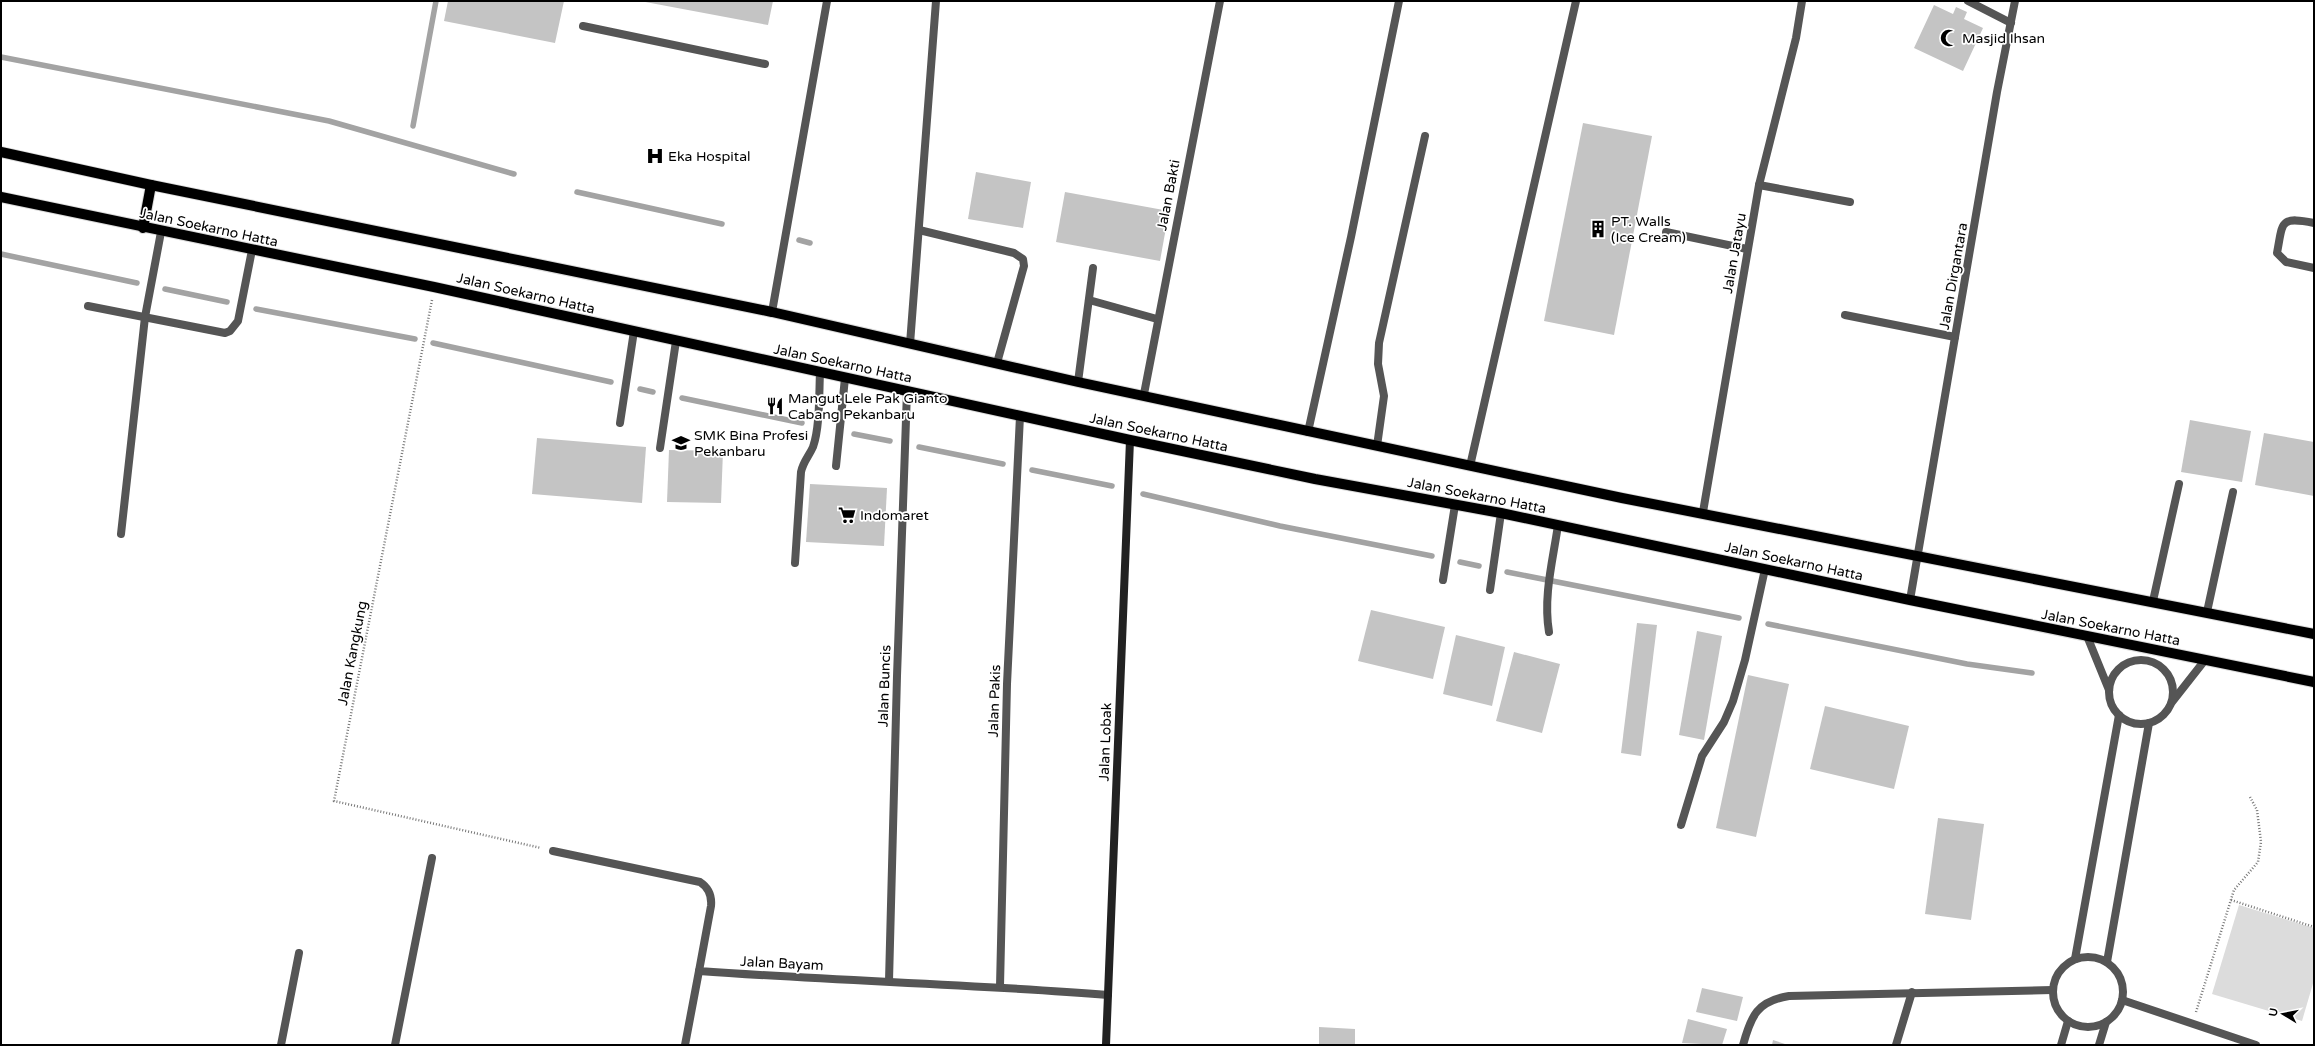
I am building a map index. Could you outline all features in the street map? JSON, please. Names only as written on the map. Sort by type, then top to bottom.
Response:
[{"type":"main road","name":"Jalan Soekarno Hatta","points":[[1,152],[151,185],[772,312],[1078,382],[1144,394],[1308,432],[1622,498],[1703,512],[2314,634]]},
{"type":"main road","points":[[143,228],[151,185]]},
{"type":"main road","name":"Jalan Soekarno Hatta","points":[[1,197],[161,232],[434,287],[845,378],[1315,479],[1501,513],[1910,600],[2314,682]]},
{"type":"main road","name":"Jalan Lobak","points":[[1106,1045],[1130,440]]},
{"type":"street","points":[[772,312],[827,1]]},
{"type":"street","points":[[910,344],[936,1]]},
{"type":"street","name":"Jalan Bakti","points":[[1144,394],[1157,319],[1220,1]]},
{"type":"street","points":[[1308,432],[1351,237],[1399,1]]},
{"type":"street","points":[[1470,466],[1576,1]]},
{"type":"street","name":"Jalan Jatayu","points":[[1703,512],[1759,184],[1796,38],[1802,1]]},
{"type":"street","points":[[1968,1],[2011,23]]},
{"type":"street","name":"Jalan Dirgantara","points":[[1910,600],[1996,92],[2015,1]]},
{"type":"street","points":[[583,26],[765,64]]},
{"type":"street","points":[[1377,446],[1384,396],[1378,364],[1378,343],[1425,136]]},
{"type":"street","points":[[1759,184],[1850,202]]},
{"type":"street","points":[[2314,223],[2293,218],[2283,224],[2277,253],[2286,262],[2314,268]]},
{"type":"street","points":[[919,230],[1014,253],[1023,259],[1024,266],[997,363]]},
{"type":"street","points":[[121,534],[145,317],[161,232]]},
{"type":"street","points":[[1666,232],[1747,250]]},
{"type":"street","points":[[88,306],[220,333],[230,331],[235,327],[240,316],[252,250]]},
{"type":"street","points":[[1078,382],[1093,268]]},
{"type":"street","points":[[1089,300],[1157,319]]},
{"type":"street","points":[[1845,314],[1955,337]]},
{"type":"street","points":[[620,423],[634,331]]},
{"type":"street","points":[[660,448],[676,341]]},
{"type":"street","points":[[795,563],[801,472],[803,462],[813,447],[820,372]]},
{"type":"street","points":[[836,466],[845,378]]},
{"type":"street","name":"Jalan Buncis","points":[[889,981],[897,676],[907,391]]},
{"type":"street","name":"Jalan Pakis","points":[[1000,986],[1007,684],[1020,416]]},
{"type":"street","points":[[2153,601],[2180,484]]},
{"type":"street","points":[[2207,612],[2233,492]]},
{"type":"street","points":[[1442,580],[1455,505]]},
{"type":"street","points":[[1490,590],[1501,513]]},
{"type":"street","points":[[1549,632],[1547,616],[1549,583],[1558,525]]},
{"type":"street","points":[[1681,825],[1696,770],[1702,756],[1724,722],[1733,701],[1745,660],[1765,569]]},
{"type":"street","points":[[2087,636],[2109,690],[2114,708],[2119,715],[2133,723],[2149,723],[2163,716],[2171,703],[2205,660]]},
{"type":"street","points":[[2109,690],[2116,671],[2133,660],[2143,659],[2153,661],[2168,674],[2173,683],[2171,703]]},
{"type":"street","points":[[2075,959],[2119,715]]},
{"type":"street","points":[[2107,962],[2149,723]]},
{"type":"street","points":[[553,851],[700,882],[706,887],[711,898],[711,906],[685,1045]]},
{"type":"street","points":[[395,1045],[432,858]]},
{"type":"street","points":[[281,1045],[299,953]]},
{"type":"street","points":[[2099,1045],[2106,1022],[2118,1009],[2122,1000],[2123,989],[2120,978],[2115,969],[2107,962],[2096,957],[2085,956],[2075,959],[2059,971],[2052,990],[2056,1008],[2068,1021],[2087,1027],[2106,1022]]},
{"type":"street","name":"Jalan Bayam","points":[[698,971],[1000,986],[1108,995]]},
{"type":"street","points":[[1743,1045],[1753,1018],[1759,1008],[1773,998],[1789,996],[1912,992],[2052,990]]},
{"type":"street","points":[[1896,1045],[1912,992]]},
{"type":"street","points":[[2122,1000],[2256,1045]]},
{"type":"street","points":[[2061,1045],[2068,1021]]},
{"type":"path","name":"Jalan Kangkung","points":[[434,287],[334,801],[553,851]]},
{"type":"path","points":[[2192,1024],[2234,890],[2258,862],[2262,842],[2257,810],[2250,797]]},
{"type":"path","points":[[2231,900],[2314,927]]},
{"type":"shaded area","points":[[2239,905],[2314,928],[2314,980],[2302,1021],[2212,994]]},
{"type":"building","points":[[448,1],[564,1],[555,43],[444,21]]},
{"type":"building","points":[[640,1],[773,1],[768,25]]},
{"type":"building","name":"Masjid Ihsan","points":[[1934,5],[1953,14],[1956,7],[1967,12],[1964,19],[1983,28],[1963,71],[1914,48]]},
{"type":"building","name":"PT. Walls (Ice Cream)","points":[[1583,123],[1652,136],[1614,335],[1544,321]]},
{"type":"building","points":[[976,172],[1031,182],[1023,228],[968,219]]},
{"type":"building","points":[[1065,192],[1169,211],[1160,261],[1056,242]]},
{"type":"building","points":[[2190,420],[2251,431],[2242,482],[2181,472]]},
{"type":"building","points":[[2264,433],[2314,442],[2314,496],[2255,485]]},
{"type":"building","points":[[537,438],[646,447],[642,503],[532,494]]},
{"type":"building","points":[[669,450],[723,451],[721,503],[667,502]]},
{"type":"building","name":"Indomaret","points":[[810,484],[887,488],[884,546],[806,542]]},
{"type":"building","points":[[1371,610],[1445,627],[1433,679],[1358,661]]},
{"type":"building","points":[[1637,623],[1657,625],[1641,756],[1621,753]]},
{"type":"building","points":[[1697,631],[1722,636],[1704,740],[1679,735]]},
{"type":"building","points":[[1456,635],[1505,647],[1492,706],[1443,694]]},
{"type":"building","points":[[1514,652],[1560,664],[1542,733],[1496,721]]},
{"type":"building","points":[[1748,675],[1789,684],[1756,837],[1716,828]]},
{"type":"building","points":[[1825,706],[1909,726],[1894,789],[1810,769]]},
{"type":"building","points":[[1938,818],[1984,824],[1971,920],[1925,914]]},
{"type":"building","points":[[1702,988],[1743,997],[1737,1021],[1696,1012]]},
{"type":"building","points":[[1688,1019],[1727,1029],[1722,1045],[1682,1043]]},
{"type":"building","points":[[1319,1027],[1355,1029],[1355,1045],[1319,1045]]},
{"type":"building","points":[[1773,1040],[1788,1045],[1772,1045]]},
{"type":"waterway","points":[[413,126],[436,1]]},
{"type":"waterway","points":[[1,57],[329,121],[514,174]]},
{"type":"waterway","points":[[577,192],[722,224]]},
{"type":"waterway","points":[[799,240],[810,243]]},
{"type":"waterway","points":[[1,254],[137,283]]},
{"type":"waterway","points":[[165,289],[227,302]]},
{"type":"waterway","points":[[256,309],[415,339]]},
{"type":"waterway","points":[[433,343],[611,382]]},
{"type":"waterway","points":[[640,389],[653,392]]},
{"type":"waterway","points":[[682,398],[802,423]]},
{"type":"waterway","points":[[854,434],[890,441]]},
{"type":"waterway","points":[[919,447],[1003,464]]},
{"type":"waterway","points":[[1032,470],[1112,486]]},
{"type":"waterway","points":[[1143,494],[1280,526],[1432,556]]},
{"type":"waterway","points":[[1460,562],[1479,566]]},
{"type":"waterway","points":[[1507,572],[1739,618]]},
{"type":"waterway","points":[[1768,624],[1967,664],[2032,673]]},
{"type":"place","name":"Masjid Ihsan","points":[[1949,38]]},
{"type":"place","name":"Eka Hospital","points":[[655,156]]},
{"type":"place","name":"PT. Walls (Ice Cream)","points":[[1598,229]]},
{"type":"place","name":"Mangut Lele Pak Gianto Cabang Pekanbaru","points":[[775,406]]},
{"type":"place","name":"SMK Bina Profesi Pekanbaru","points":[[681,443]]},
{"type":"place","name":"Indomaret","points":[[847,515]]}]
